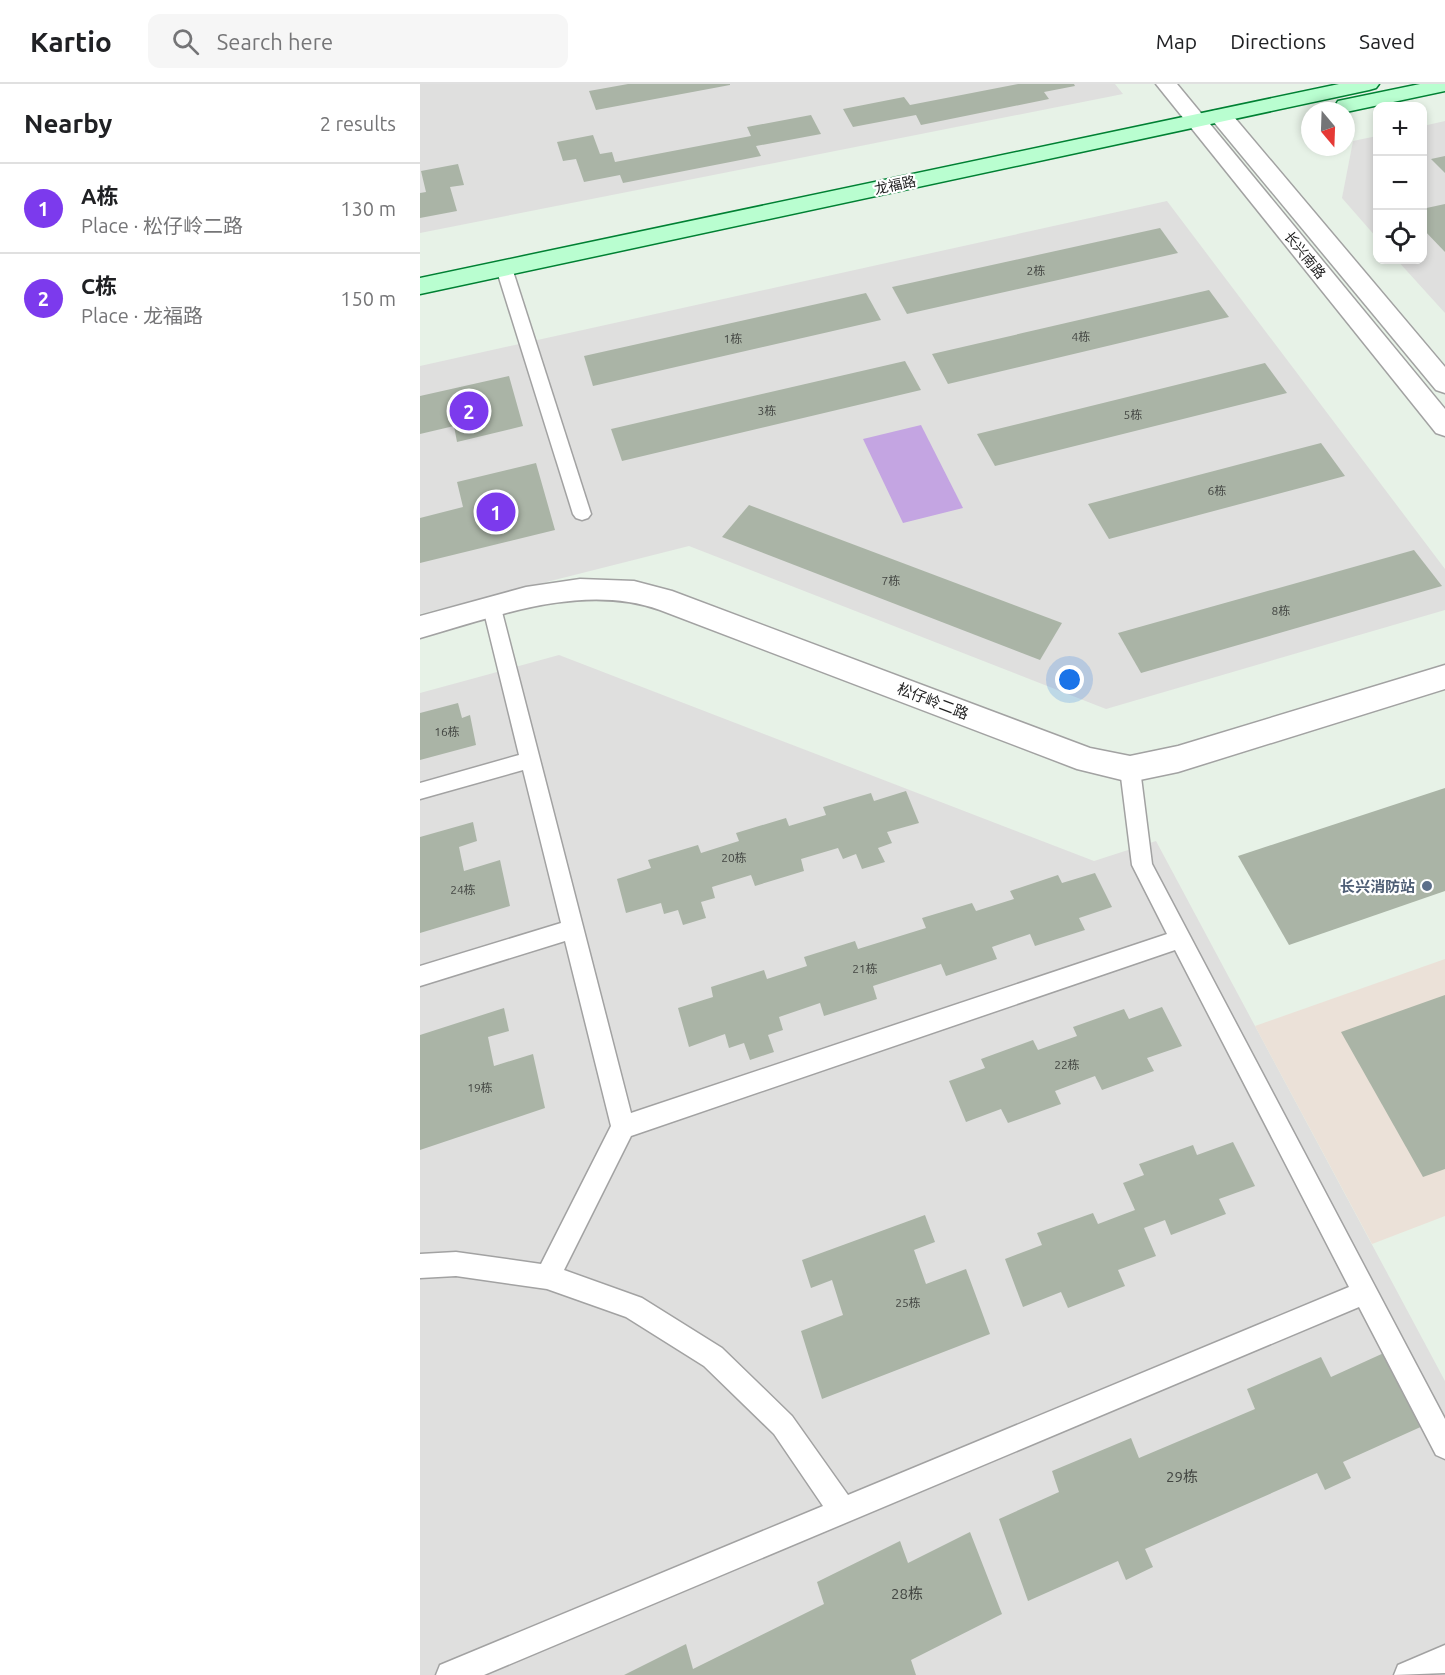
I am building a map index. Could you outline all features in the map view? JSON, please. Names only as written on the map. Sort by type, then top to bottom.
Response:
[{"type":"street","name":"长兴南路","points":[[1166,84],[1445,427]]},
{"type":"street","name":"龙福路","points":[[420,286],[507,277],[1227,123],[1369,84]]},
{"type":"street","points":[[1355,104],[1445,85]]},
{"type":"street","name":"长兴南路","points":[[1202,93],[1445,384]]},
{"type":"street","name":"龙福路","points":[[1227,123],[1301,115]]},
{"type":"street","name":"龙福路","points":[[420,306],[507,277]]},
{"type":"street","name":"松仔岭二路","points":[[420,627],[545,594],[592,590],[633,592],[670,602],[1088,760],[1130,769],[1178,759],[1445,677]]},
{"type":"lane","points":[[507,277],[582,514]]},
{"type":"lane","points":[[492,608],[623,1127],[547,1277]]},
{"type":"lane","points":[[420,791],[530,760]]},
{"type":"lane","points":[[1130,769],[1142,865],[1445,1446]]},
{"type":"lane","points":[[420,976],[573,929]]},
{"type":"lane","points":[[623,1127],[1180,939]]},
{"type":"lane","points":[[420,1266],[456,1264],[547,1277],[633,1307],[712,1356],[783,1425],[843,1511]]},
{"type":"lane","points":[[450,1675],[1365,1293]]},
{"type":"lane","points":[[1408,1675],[1445,1659]]},
{"type":"shaded area","points":[[420,84],[1115,84],[1123,94],[420,233]]},
{"type":"shaded area","points":[[1445,121],[1445,313],[1401,264],[1427,264],[1427,125]]},
{"type":"shaded area","points":[[1373,137],[1373,233],[1342,198],[1350,156],[1355,156],[1355,141]]},
{"type":"shaded area","points":[[1167,201],[1445,569],[1445,610],[1106,709],[689,546],[420,614],[420,366]]},
{"type":"shaded area","points":[[921,425],[963,508],[903,523],[863,439]]},
{"type":"shaded area","points":[[559,655],[1094,861],[1156,841],[1445,1381],[1445,1675],[420,1675],[420,693]]},
{"type":"shaded area","points":[[1445,959],[1445,1216],[1372,1244],[1255,1026]]},
{"type":"building","points":[[628,84],[730,85],[596,110],[589,91]]},
{"type":"building","points":[[1018,84],[1074,84],[1075,86],[1044,92],[1049,99],[921,125],[916,115],[853,127],[843,109],[904,97],[910,105]]},
{"type":"building","points":[[811,115],[821,134],[756,146],[761,156],[623,183],[620,175],[584,182],[576,159],[563,161],[557,142],[593,135],[600,154],[612,152],[615,162],[751,136],[747,127]]},
{"type":"building","points":[[1445,156],[1445,173],[1431,159]]},
{"type":"building","points":[[458,164],[464,185],[450,187],[457,211],[420,218],[420,193],[426,192],[421,171]]},
{"type":"building","points":[[1445,204],[1445,252],[1427,233],[1427,208]]},
{"type":"building","points":[[1160,228],[1178,253],[907,314],[892,287]]},
{"type":"building","points":[[1209,290],[1229,317],[948,384],[932,354]]},
{"type":"building","points":[[866,293],[881,320],[593,386],[584,356]]},
{"type":"building","points":[[905,361],[921,390],[622,461],[611,429]]},
{"type":"building","points":[[1265,363],[1287,393],[995,466],[977,434]]},
{"type":"building","points":[[509,376],[523,426],[457,442],[454,426],[420,434],[420,396]]},
{"type":"building","points":[[1321,443],[1345,476],[1109,539],[1088,504]]},
{"type":"building","points":[[536,463],[555,530],[420,563],[420,518],[463,507],[457,482]]},
{"type":"building","points":[[749,505],[1062,623],[1040,660],[722,537]]},
{"type":"building","points":[[1414,550],[1442,586],[1141,673],[1118,633]]},
{"type":"building","points":[[458,703],[462,718],[470,715],[476,745],[420,760],[420,713]]},
{"type":"building","points":[[1445,788],[1445,891],[1289,945],[1238,856]]},
{"type":"building","points":[[906,791],[919,823],[887,832],[892,843],[878,848],[885,862],[862,869],[856,854],[843,859],[838,848],[801,859],[804,871],[755,886],[751,875],[712,887],[715,898],[701,902],[706,918],[683,925],[678,910],[664,914],[661,903],[626,913],[617,879],[651,868],[648,860],[698,845],[701,853],[739,841],[736,833],[786,818],[789,826],[826,815],[823,807],[871,793],[874,801]]},
{"type":"building","points":[[473,822],[477,841],[459,847],[464,871],[500,860],[510,906],[420,933],[420,837]]},
{"type":"building","points":[[1095,873],[1112,907],[1079,918],[1085,930],[1035,946],[1030,934],[992,947],[997,959],[946,976],[941,964],[873,986],[877,999],[824,1016],[820,1003],[779,1017],[783,1030],[768,1035],[774,1052],[750,1060],[744,1043],[729,1048],[725,1034],[689,1047],[678,1008],[713,997],[711,987],[764,970],[767,979],[807,966],[804,957],[855,941],[858,949],[926,928],[922,918],[972,903],[976,911],[1014,899],[1010,891],[1058,875],[1062,883]]},
{"type":"building","points":[[1445,995],[1445,1169],[1423,1177],[1341,1032]]},
{"type":"building","points":[[1162,1007],[1182,1046],[1147,1058],[1154,1071],[1102,1090],[1095,1076],[1055,1091],[1061,1104],[1008,1123],[1001,1109],[966,1122],[949,1081],[985,1068],[981,1059],[1033,1040],[1038,1050],[1077,1036],[1073,1027],[1124,1009],[1129,1019]]},
{"type":"building","points":[[504,1008],[509,1031],[488,1037],[494,1066],[533,1054],[545,1108],[420,1150],[420,1035]]},
{"type":"building","points":[[1233,1142],[1255,1186],[1219,1199],[1226,1214],[1171,1235],[1165,1220],[1144,1228],[1156,1256],[1118,1270],[1125,1286],[1068,1308],[1061,1292],[1023,1307],[1005,1259],[1042,1245],[1037,1233],[1093,1213],[1098,1224],[1135,1210],[1123,1183],[1144,1175],[1139,1164],[1193,1145],[1197,1155]]},
{"type":"building","points":[[925,1215],[935,1242],[914,1250],[926,1284],[966,1269],[990,1334],[822,1399],[801,1331],[843,1315],[832,1280],[811,1288],[802,1260]]},
{"type":"building","points":[[1386,1352],[1425,1425],[1343,1462],[1351,1478],[1325,1490],[1317,1473],[1145,1549],[1153,1567],[1126,1580],[1118,1561],[1028,1601],[999,1519],[1059,1492],[1052,1471],[1131,1438],[1139,1458],[1255,1409],[1247,1389],[1321,1357],[1331,1377]]},
{"type":"building","points":[[970,1532],[1002,1614],[911,1660],[916,1675],[624,1675],[686,1644],[693,1669],[824,1604],[817,1582],[900,1541],[908,1563]]},
{"type":"place","name":"C栋","points":[[469,411]]},
{"type":"place","name":"A栋","points":[[496,512]]},
{"type":"place","name":"长兴消防站","points":[[1427,886]]}]
